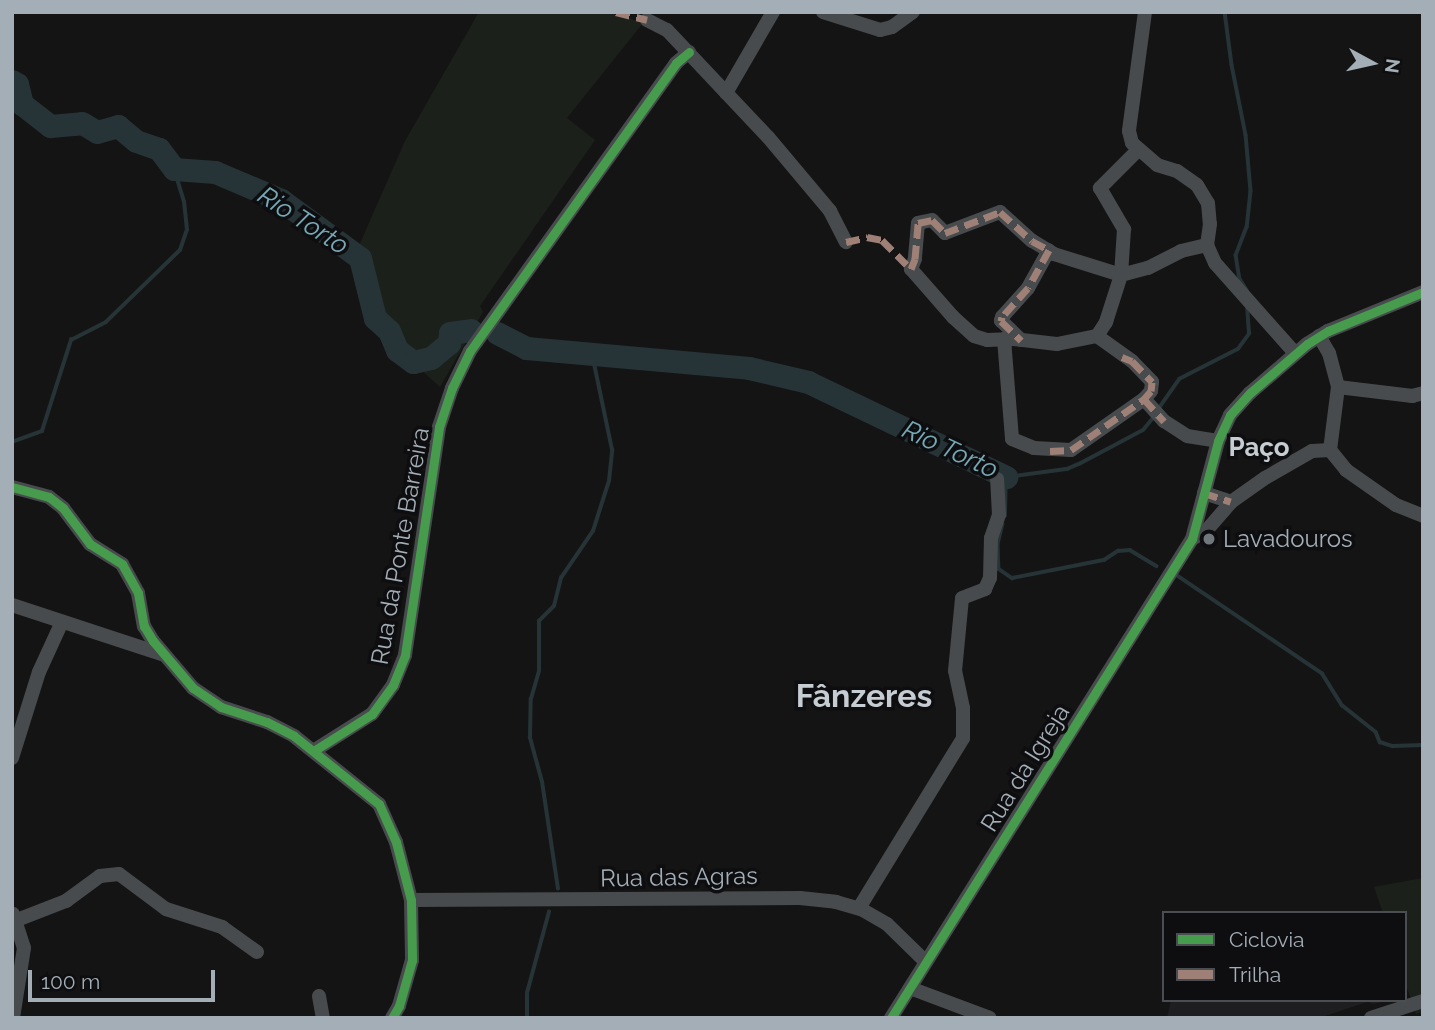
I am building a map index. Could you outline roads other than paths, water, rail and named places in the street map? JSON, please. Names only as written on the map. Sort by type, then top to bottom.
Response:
[{"type":"street","points":[[726,93],[773,12]]},
{"type":"street","points":[[823,12],[880,30],[892,27],[913,12]]},
{"type":"street","points":[[1144,12],[1129,131],[1138,150],[1157,165],[1177,172],[1197,185],[1208,203],[1210,224],[1207,245],[1229,279],[1254,303],[1295,353]]},
{"type":"street","points":[[647,20],[667,30],[689,52],[810,184],[830,211],[846,242]]},
{"type":"street","name":"Rua da Ponte Barreira","points":[[316,750],[372,714],[393,685],[405,655],[439,427],[452,388],[470,351],[676,62],[689,52]]},
{"type":"street","points":[[1138,150],[1100,188],[1125,229],[1121,275],[1106,322],[1097,336],[1057,344],[1004,339],[987,341],[974,336],[953,317],[911,269],[915,259],[918,223],[924,219],[932,220],[946,233],[1000,212],[1032,241],[1049,250],[1121,275],[1148,268],[1181,251],[1207,245]]},
{"type":"street","points":[[1021,340],[1001,321],[1002,317],[1028,288],[1049,250]]},
{"type":"street","points":[[1192,539],[1218,440],[1230,415],[1295,353],[1319,336],[1423,292]]},
{"type":"street","points":[[1004,339],[1012,439],[1050,451],[1071,450],[1144,399],[1151,391],[1152,382],[1132,362],[1097,336]]},
{"type":"street","points":[[1319,336],[1329,353],[1338,387],[1330,450],[1346,470],[1396,505],[1423,516]]},
{"type":"street","points":[[1338,387],[1412,396],[1423,393]]},
{"type":"street","points":[[1144,399],[1160,416],[1187,436],[1218,440]]},
{"type":"street","points":[[1192,539],[1206,531],[1231,502],[1265,478],[1312,451],[1330,450]]},
{"type":"street","points":[[859,908],[963,737],[963,708],[955,671],[962,598],[985,589],[990,578],[991,538],[999,516],[998,480]]},
{"type":"street","points":[[12,487],[49,497],[63,508],[90,544],[122,564],[138,593],[144,626],[192,688],[221,707],[267,722],[316,750],[379,804],[396,842],[411,900],[412,960],[398,1006],[391,1018]]},
{"type":"street","points":[[1205,493],[1231,502]]},
{"type":"street","name":"Rua da Igreja","points":[[891,1018],[1192,539]]},
{"type":"street","points":[[12,605],[61,624],[165,656]]},
{"type":"street","points":[[12,758],[39,672],[61,624]]},
{"type":"street","points":[[13,1018],[24,948],[14,916],[66,901],[100,876],[118,874],[166,909],[222,927],[257,952]]},
{"type":"street","name":"Rua das Agras","points":[[411,900],[800,898],[836,902],[859,908],[887,925],[926,962]]},
{"type":"street","points":[[910,988],[990,1018]]},
{"type":"street","points":[[319,996],[323,1018]]},
{"type":"street","points":[[1371,1018],[1423,1001]]},
{"type":"waterway","name":"Rio Torto","points":[[1225,12],[1246,135],[1251,191],[1247,227],[1236,255],[1240,279],[1247,290]]},
{"type":"waterway","name":"Rio Torto","points":[[12,81],[17,84],[22,104],[50,126],[82,123],[97,132],[118,126],[136,141],[159,149],[174,169],[215,172],[281,200],[360,258],[375,318],[389,331],[397,350],[413,362],[431,358],[449,343],[450,333],[471,330]]},
{"type":"waterway","points":[[12,442],[42,431],[71,340],[106,322],[180,250],[187,230],[184,202],[174,169]]},
{"type":"waterway","name":"Rio Torto","points":[[1159,408],[1179,379],[1238,349],[1249,334],[1247,304]]},
{"type":"waterway","name":"Rio Torto","points":[[497,333],[526,348],[749,368],[808,382],[1006,477]]},
{"type":"waterway","points":[[558,889],[542,782],[530,738],[531,699],[539,671],[539,621],[554,606],[561,578],[593,531],[609,481],[612,450],[592,354]]},
{"type":"waterway","name":"Rio Torto","points":[[1005,516],[1006,477],[1067,469],[1143,430],[1154,417]]},
{"type":"waterway","points":[[1003,524],[998,544],[999,569],[1012,578],[1104,560],[1118,551],[1130,550],[1157,566]]},
{"type":"waterway","points":[[1178,576],[1322,673],[1342,705],[1376,732],[1380,742],[1392,746],[1423,745]]},
{"type":"waterway","points":[[527,1018],[527,993],[549,912]]},
{"type":"place","name":"Lavadouros","points":[[1209,539]]},
{"type":"district","name":"Paço","points":[[1259,448]]},
{"type":"district","name":"Fânzeres","points":[[864,696]]}]
